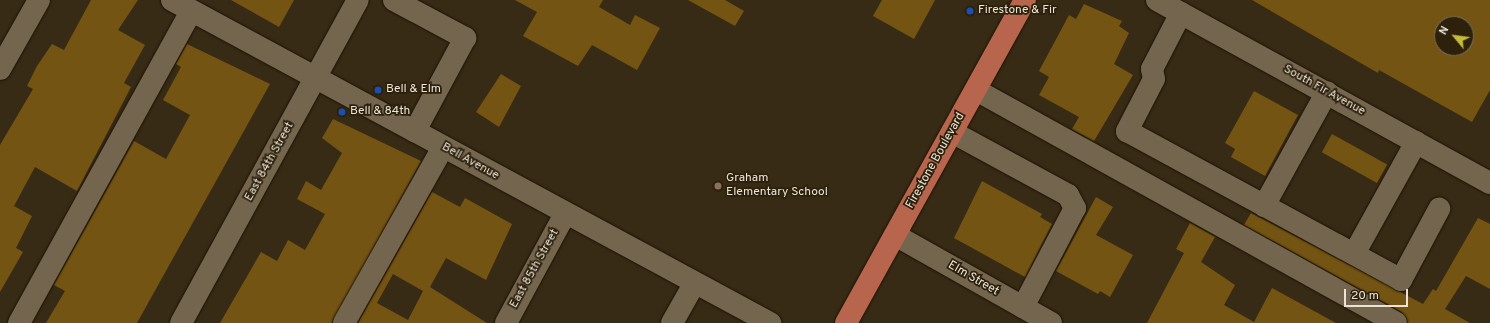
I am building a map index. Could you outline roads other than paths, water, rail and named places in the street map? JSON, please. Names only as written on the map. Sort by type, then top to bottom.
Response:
[{"type":"main road","name":"Firestone Boulevard","points":[[846,323],[1025,0]]},
{"type":"street","points":[[0,69],[39,0]]},
{"type":"street","name":"Bell Avenue","points":[[172,0],[694,284],[770,323]]},
{"type":"street","name":"East 84th Street","points":[[181,323],[317,78],[358,0]]},
{"type":"street","points":[[394,0],[464,38],[415,131]]},
{"type":"street","name":"South Fir Avenue","points":[[1157,0],[1327,92],[1490,183]]},
{"type":"street","points":[[18,323],[191,11]]},
{"type":"street","points":[[1182,13],[1152,69],[1154,79],[1126,131],[1401,280],[1439,209]]},
{"type":"street","points":[[976,90],[1396,323]]},
{"type":"street","points":[[1264,206],[1327,92]]},
{"type":"street","points":[[952,132],[1068,195],[1075,208],[1023,307]]},
{"type":"street","points":[[1354,254],[1416,142]]},
{"type":"street","points":[[344,323],[443,147]]},
{"type":"street","name":"East 85th Street","points":[[506,323],[565,214]]},
{"type":"street","name":"Elm Street","points":[[895,235],[1051,323]]},
{"type":"street","points":[[672,323],[694,284]]},
{"type":"place","name":"Firestone & Fir","points":[[970,11]]},
{"type":"place","name":"Bell & Elm","points":[[378,90]]},
{"type":"place","name":"Bell & 84th","points":[[342,112]]},
{"type":"place","name":"Graham Elementary School","points":[[718,186]]}]
